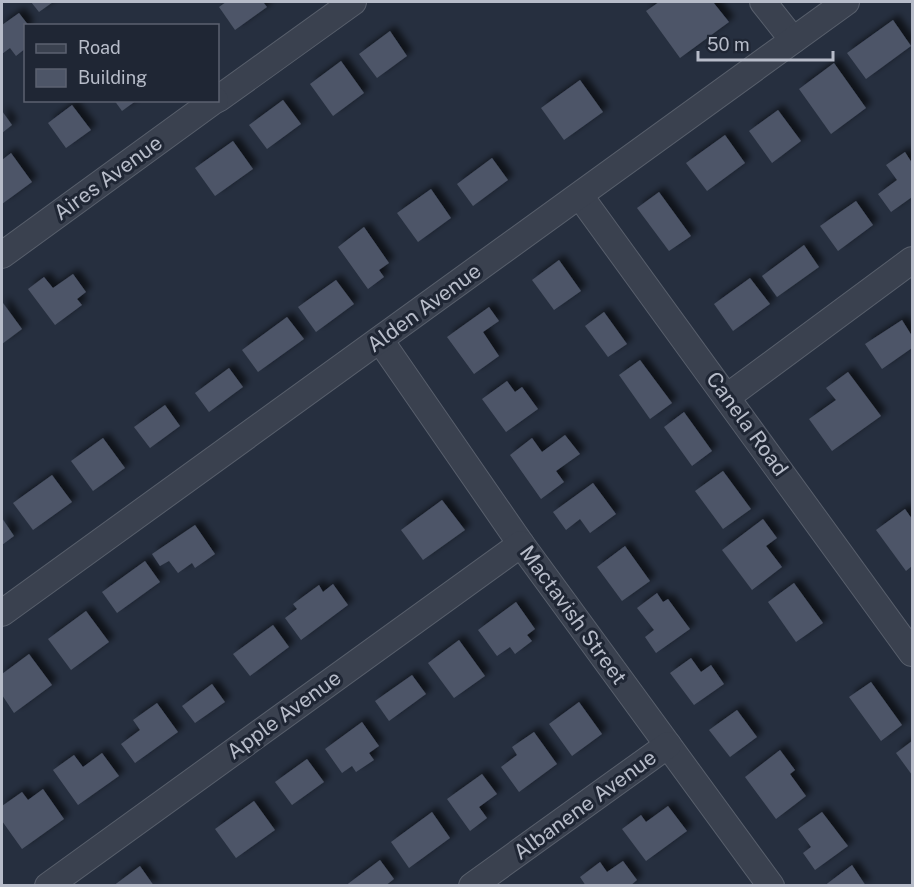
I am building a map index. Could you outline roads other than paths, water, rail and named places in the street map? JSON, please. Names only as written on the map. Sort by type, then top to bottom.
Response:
[{"type":"street","name":"Aires Avenue","points":[[219,98],[353,2]]},
{"type":"street","points":[[763,2],[793,40]]},
{"type":"street","name":"Alden Avenue","points":[[2,614],[846,2]]},
{"type":"street","name":"Aires Avenue","points":[[2,255],[213,102]]},
{"type":"street","name":"Canela Road","points":[[580,196],[912,653]]},
{"type":"street","points":[[727,397],[912,260]]},
{"type":"street","name":"Mactavish Street","points":[[380,340],[521,544],[771,885]]},
{"type":"street","name":"Apple Avenue","points":[[48,885],[521,544]]},
{"type":"street","name":"Albanene Avenue","points":[[472,885],[668,745]]}]
